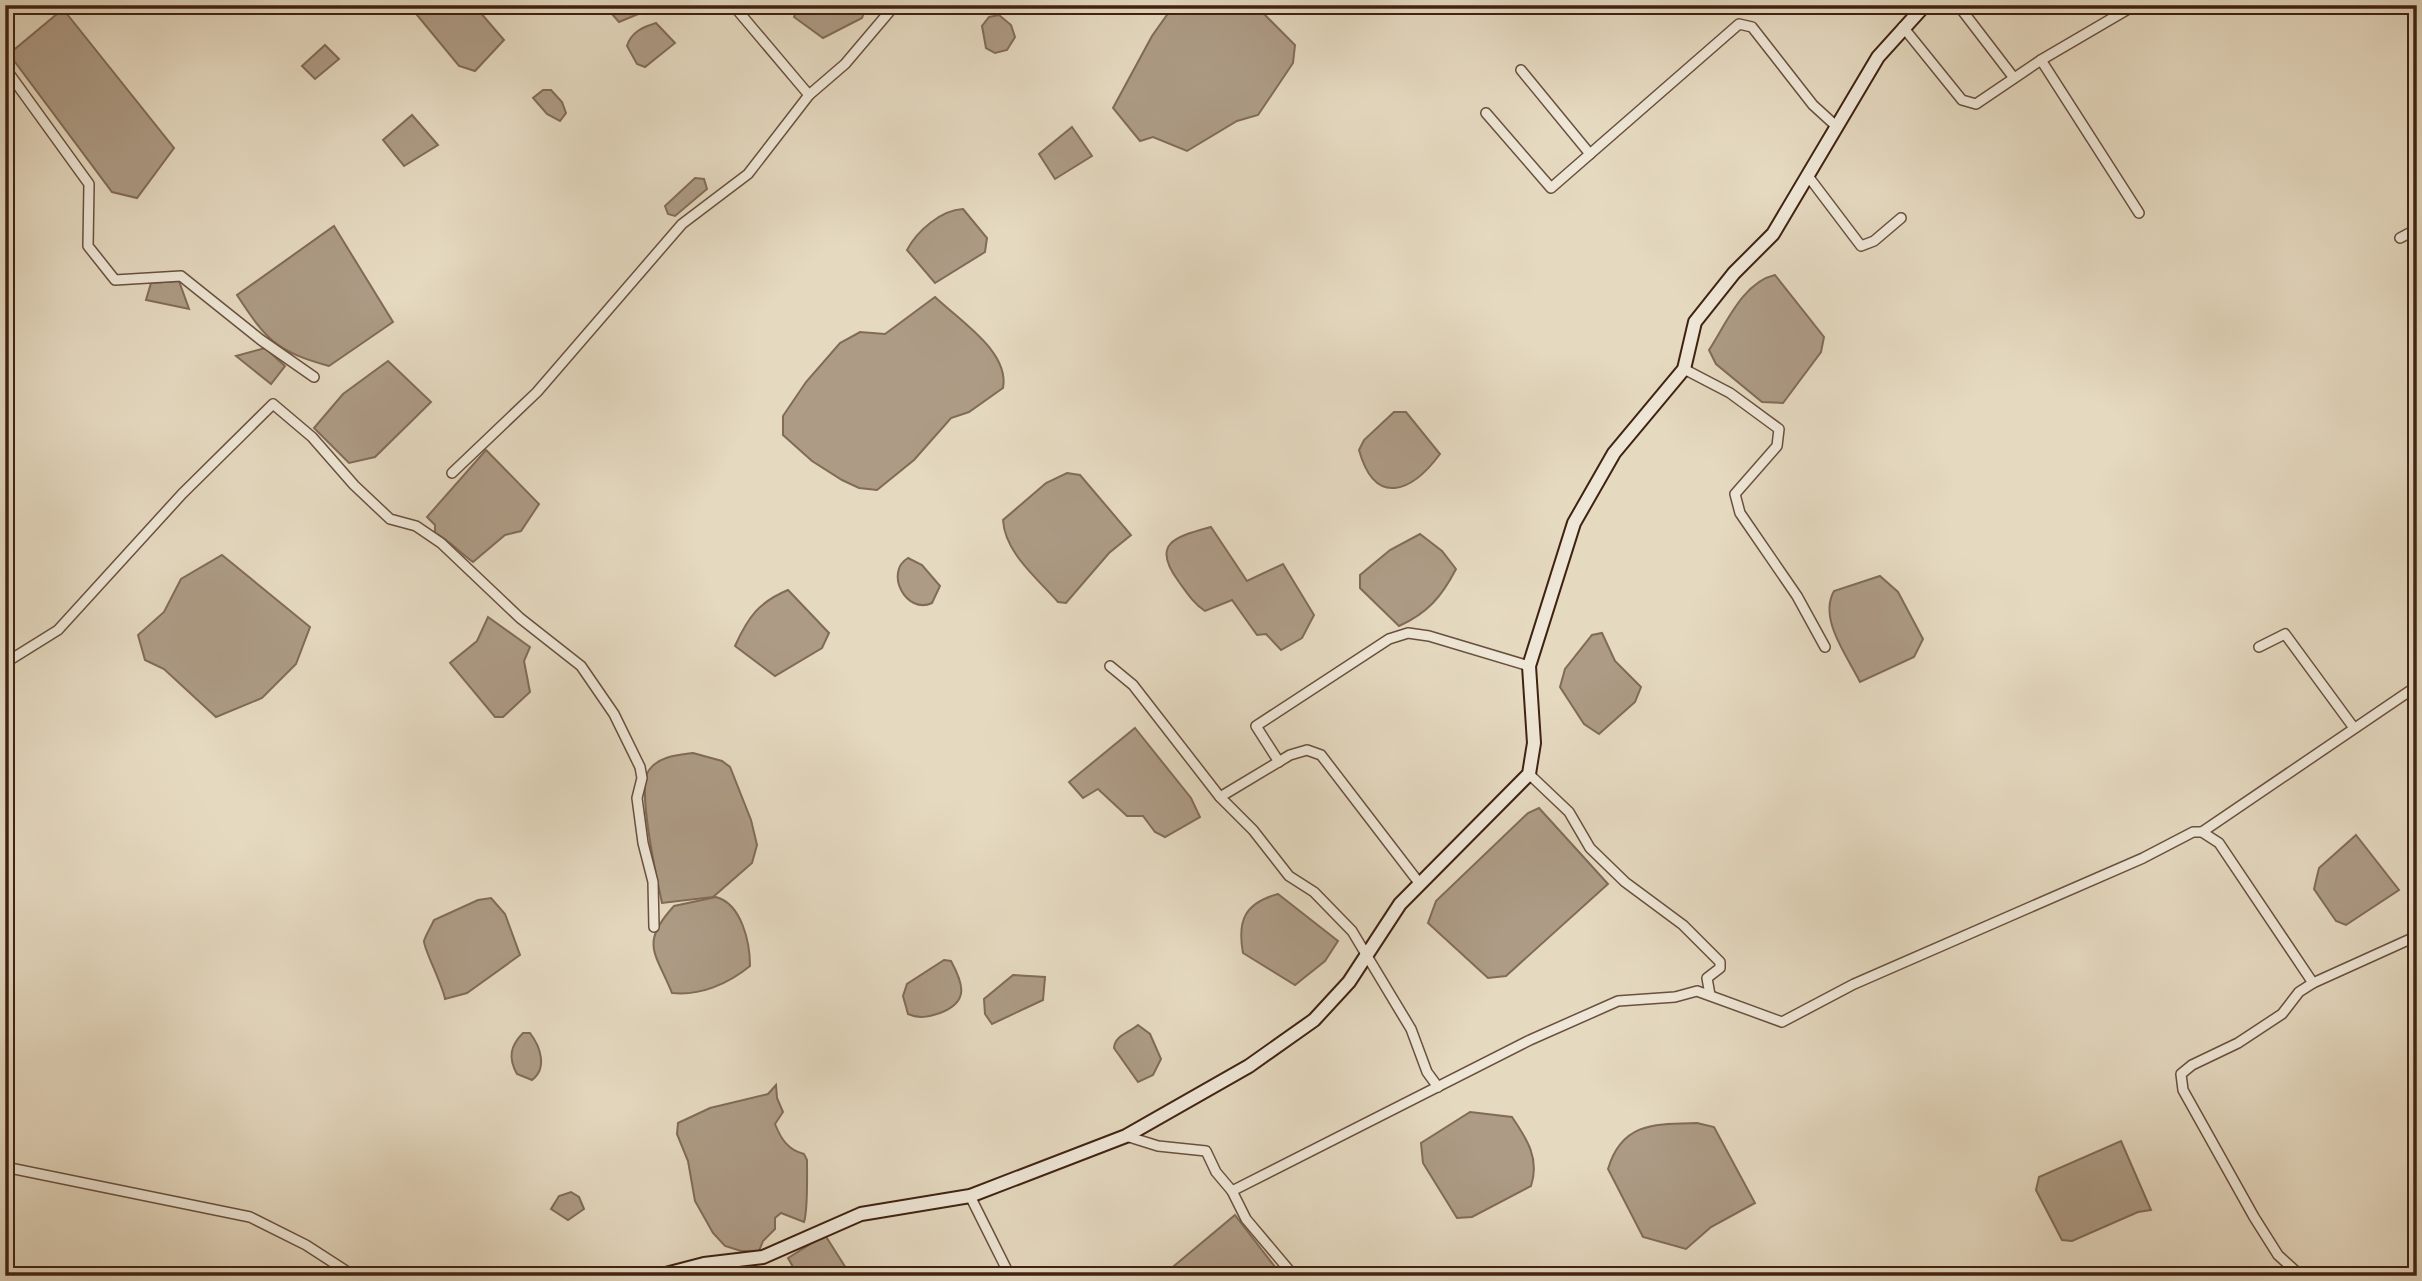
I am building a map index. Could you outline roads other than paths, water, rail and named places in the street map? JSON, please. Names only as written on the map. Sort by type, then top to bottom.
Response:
[{"type":"street","points":[[733,5],[809,95]]},
{"type":"street","points":[[452,472],[537,392],[682,224],[748,174],[809,95],[845,64],[895,5]]},
{"type":"street","points":[[658,1276],[704,1264],[763,1257],[861,1214],[970,1196],[1126,1136],[1249,1066],[1314,1020],[1349,982],[1400,904],[1529,774],[1534,743],[1529,666],[1574,523],[1614,453],[1684,369],[1695,322],[1734,273],[1773,234],[1878,57],[1925,5]]},
{"type":"street","points":[[1958,5],[2014,78]]},
{"type":"street","points":[[1903,27],[1962,100],[1968,104],[1976,104],[2041,60],[2135,5]]},
{"type":"street","points":[[1486,113],[1551,188],[1739,24],[1752,27],[1813,105],[1836,126]]},
{"type":"street","points":[[2041,60],[2138,213]]},
{"type":"street","points":[[1521,70],[1590,154]]},
{"type":"street","points":[[5,74],[8,72],[89,184],[88,246],[115,279],[181,276],[261,340],[314,377]]},
{"type":"street","points":[[1808,176],[1861,246],[1865,247],[1874,241],[1901,218]]},
{"type":"street","points":[[2400,238],[2417,229]]},
{"type":"street","points":[[1684,369],[1730,393],[1779,429],[1777,446],[1735,494],[1740,513],[1797,596],[1825,647]]},
{"type":"street","points":[[5,663],[58,629],[182,494],[272,404],[313,437],[354,485],[390,519],[416,526],[441,543],[520,618],[581,666],[614,714],[640,767],[642,778],[637,798],[643,843],[653,882],[653,927]]},
{"type":"street","points":[[1279,762],[1256,726],[1389,639],[1408,632],[1429,636],[1529,666]]},
{"type":"street","points":[[2259,647],[2285,635],[2354,728]]},
{"type":"street","points":[[1110,666],[1133,685],[1220,797],[1253,830],[1289,876],[1314,892],[1352,931],[1411,1029],[1427,1072],[1438,1087]]},
{"type":"street","points":[[2202,832],[2417,686]]},
{"type":"street","points":[[1220,797],[1279,762],[1307,750],[1321,755],[1420,884]]},
{"type":"street","points":[[1529,774],[1569,812],[1590,848],[1625,882],[1683,925],[1720,962],[1720,968],[1707,978],[1710,995]]},
{"type":"street","points":[[1231,1191],[1530,1040],[1619,1001],[1675,997],[1697,992],[1782,1022],[1960,936],[2143,858],[2193,832],[2202,832],[2219,843],[2313,983]]},
{"type":"street","points":[[2301,1276],[2278,1255],[2254,1217],[2183,1090],[2181,1074],[2192,1065],[2238,1042],[2282,1014],[2299,992],[2313,983],[2417,936]]},
{"type":"street","points":[[1126,1136],[1158,1146],[1206,1151],[1246,1219],[1293,1276]]},
{"type":"street","points":[[5,1167],[250,1217],[306,1245],[354,1276]]},
{"type":"street","points":[[970,1196],[1010,1276]]}]
